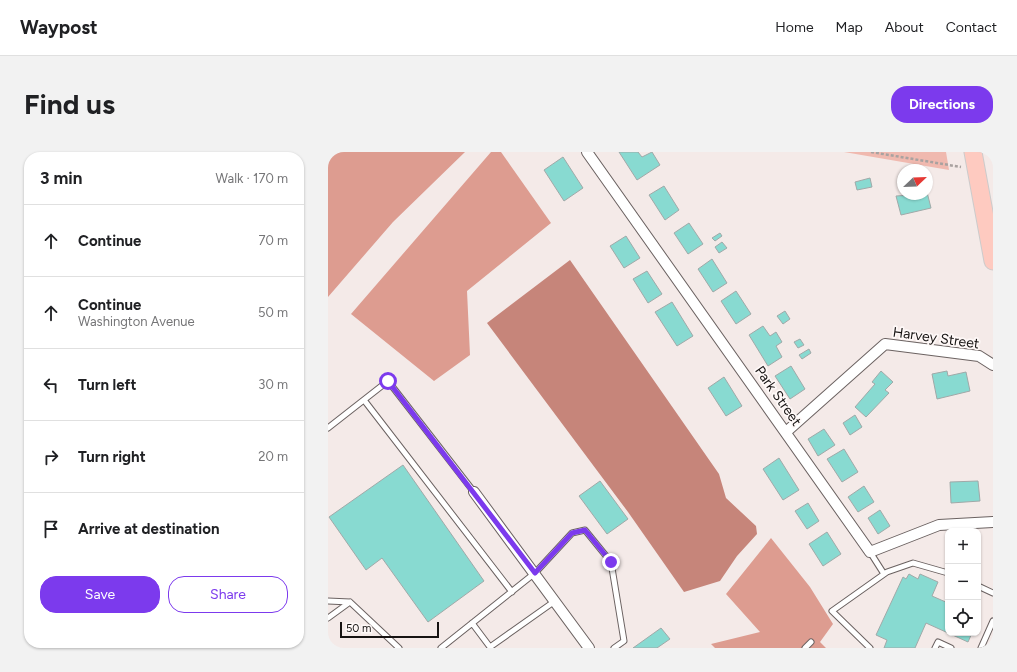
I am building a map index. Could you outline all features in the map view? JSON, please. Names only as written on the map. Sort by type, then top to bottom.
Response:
[{"type":"highway","points":[[972,152],[993,261]]},
{"type":"street","name":"Park Street","points":[[588,152],[870,552]]},
{"type":"street","name":"Harvey Street","points":[[786,432],[885,344],[979,356],[993,365]]},
{"type":"street","points":[[474,492],[589,648]]},
{"type":"street","points":[[870,552],[939,525],[993,522]]},
{"type":"lane","points":[[328,428],[388,381],[474,492]]},
{"type":"lane","points":[[364,400],[512,592]]},
{"type":"lane","points":[[441,648],[535,573],[572,533],[585,530],[611,562],[624,641],[614,648]]},
{"type":"lane","points":[[870,552],[884,574]]},
{"type":"lane","points":[[870,648],[832,612],[884,574],[913,563],[945,572]]},
{"type":"lane","points":[[981,587],[993,593]]},
{"type":"lane","points":[[328,601],[350,602],[399,648]]},
{"type":"lane","points":[[472,623],[490,647],[555,601]]},
{"type":"lane","points":[[328,618],[350,602]]},
{"type":"lane","points":[[981,648],[993,621]]},
{"type":"lane","points":[[805,648],[811,642]]},
{"type":"lane","points":[[935,648],[938,642],[951,648]]},
{"type":"path","points":[[871,152],[976,170]]},
{"type":"shaded area","points":[[328,152],[465,152],[393,222],[328,297]]},
{"type":"shaded area","points":[[491,152],[501,152],[551,223],[467,291],[470,355],[434,381],[351,314]]},
{"type":"shaded area","points":[[844,152],[946,152],[949,170],[933,167],[933,164],[914,164]]},
{"type":"shaded area","points":[[570,260],[719,474],[726,498],[756,526],[757,534],[737,556],[720,581],[684,592],[628,512],[487,323]]},
{"type":"shaded area","points":[[771,538],[810,587],[833,624],[820,642],[826,648],[715,648],[711,644],[760,632],[726,594]]},
{"type":"building","points":[[619,152],[638,152],[642,157],[652,152],[660,165],[637,180]]},
{"type":"building","points":[[563,157],[583,188],[564,201],[544,170]]},
{"type":"building","points":[[870,178],[872,187],[857,190],[855,182]]},
{"type":"building","points":[[664,186],[679,210],[665,220],[649,195]]},
{"type":"building","points":[[897,200],[929,200],[931,208],[901,215]]},
{"type":"building","points":[[689,223],[703,244],[688,254],[674,233]]},
{"type":"building","points":[[720,233],[722,236],[715,241],[712,238]]},
{"type":"building","points":[[626,236],[640,258],[624,268],[610,246]]},
{"type":"building","points":[[722,242],[727,248],[719,253],[715,247]]},
{"type":"building","points":[[712,259],[727,283],[713,292],[698,269]]},
{"type":"building","points":[[647,271],[662,294],[648,303],[633,279]]},
{"type":"building","points":[[736,291],[751,314],[736,324],[721,301]]},
{"type":"building","points":[[672,302],[693,336],[677,346],[655,312]]},
{"type":"building","points":[[785,311],[790,319],[783,324],[777,316]]},
{"type":"building","points":[[763,326],[770,336],[776,332],[782,342],[776,346],[782,357],[768,366],[749,335]]},
{"type":"building","points":[[800,339],[804,345],[798,348],[794,342]]},
{"type":"building","points":[[809,349],[811,353],[802,359],[799,355]]},
{"type":"building","points":[[791,366],[805,389],[790,399],[775,376]]},
{"type":"building","points":[[881,371],[893,382],[885,390],[889,393],[866,417],[855,407],[875,384],[872,382]]},
{"type":"building","points":[[947,371],[948,376],[966,372],[970,391],[937,399],[932,374]]},
{"type":"building","points":[[724,377],[742,406],[726,416],[708,388]]},
{"type":"building","points":[[855,415],[862,427],[850,435],[843,423]]},
{"type":"building","points":[[824,429],[835,445],[818,456],[808,439]]},
{"type":"building","points":[[844,449],[858,472],[842,482],[827,459]]},
{"type":"building","points":[[779,458],[799,490],[783,500],[763,469]]},
{"type":"building","points":[[403,465],[484,581],[428,622],[382,558],[366,570],[329,517]]},
{"type":"building","points":[[600,481],[628,519],[607,534],[579,496]]},
{"type":"building","points":[[978,481],[980,501],[951,503],[950,482]]},
{"type":"building","points":[[864,486],[874,502],[858,512],[848,497]]},
{"type":"building","points":[[808,503],[819,521],[807,529],[795,511]]},
{"type":"building","points":[[880,510],[890,526],[878,534],[868,518]]},
{"type":"building","points":[[827,532],[841,554],[823,566],[809,544]]},
{"type":"building","points":[[909,574],[918,579],[920,574],[938,582],[932,596],[945,602],[945,632],[926,623],[915,648],[884,648],[887,640],[876,635],[903,577],[906,579]]},
{"type":"building","points":[[661,628],[670,639],[657,648],[633,648]]},
{"type":"building","points":[[955,636],[971,636],[968,642]]},
{"type":"route","points":[[388,381],[535,573],[572,533],[585,530],[611,562]]}]
